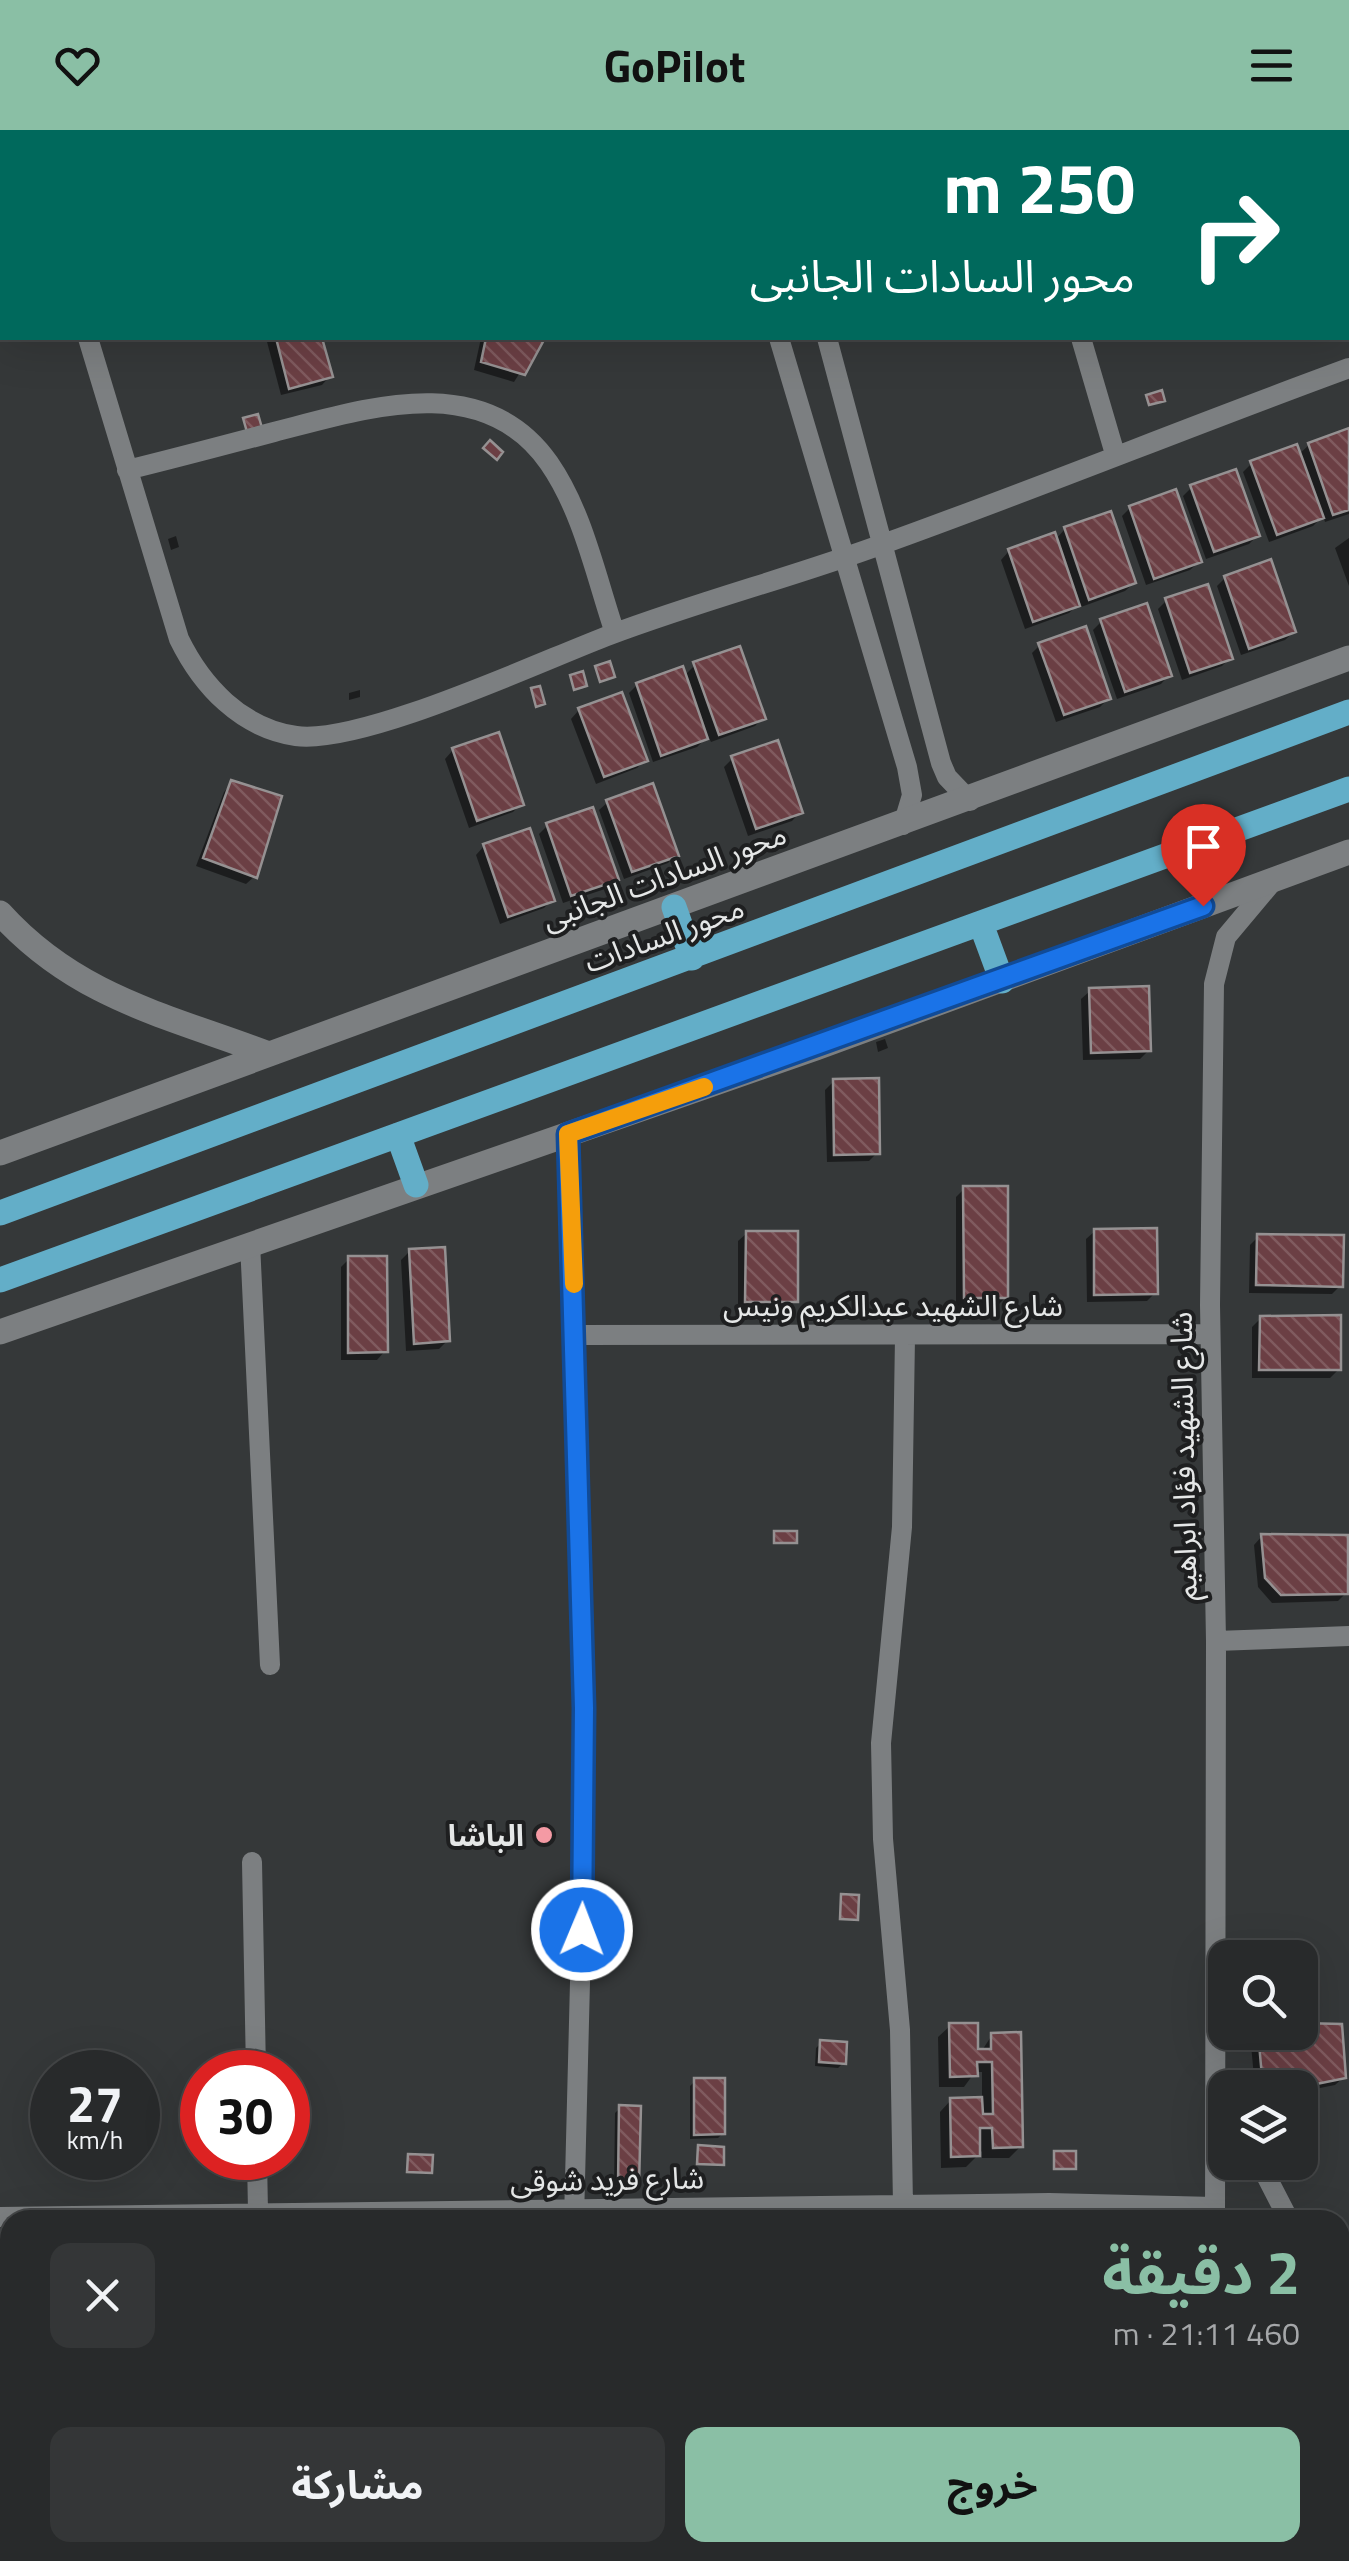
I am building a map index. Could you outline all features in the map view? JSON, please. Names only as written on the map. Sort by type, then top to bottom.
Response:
[{"type":"main road","name":"محور السادات","points":[[0,1212],[1349,712]]},
{"type":"main road","points":[[0,1280],[1349,788]]},
{"type":"main road","points":[[674,908],[692,958]]},
{"type":"main road","points":[[981,924],[1002,981]]},
{"type":"main road","points":[[398,1135],[416,1186]]},
{"type":"street","points":[[89,340],[179,639],[192,665],[224,702],[268,728],[317,736],[361,730],[615,633],[880,545],[1349,368]]},
{"type":"street","points":[[780,340],[911,782],[903,826]]},
{"type":"street","points":[[827,340],[941,763],[947,778],[970,801]]},
{"type":"street","points":[[1082,340],[1115,454]]},
{"type":"street","points":[[126,470],[375,406],[448,403],[478,411],[528,440],[548,461],[574,514],[615,633]]},
{"type":"street","name":"محور السادات الجانبى","points":[[0,1153],[266,1053],[903,826],[1349,658]]},
{"type":"street","points":[[0,1332],[1002,981],[1349,852]]},
{"type":"street","name":"شارع الشهيد فؤاد ابراهيم","points":[[1215,2210],[1216,1641],[1210,1334],[1216,970],[1226,937],[1274,880]]},
{"type":"street","points":[[0,913],[49,956],[117,1000],[266,1053]]},
{"type":"street","points":[[568,1134],[585,1784],[574,2210]]},
{"type":"street","points":[[250,1244],[270,1665]]},
{"type":"street","name":"شارع الشهيد عبدالكريم ونيس","points":[[576,1335],[1210,1334]]},
{"type":"street","points":[[903,2205],[900,2030],[883,1839],[881,1743],[902,1526],[905,1337]]},
{"type":"street","points":[[1216,1641],[1349,1636]]},
{"type":"street","points":[[252,1862],[256,2050]]},
{"type":"street","name":"شارع الشهيد فؤاد ابراهيم","points":[[1216,2051],[1223,2070]]},
{"type":"street","points":[[257,2180],[258,2210]]},
{"type":"street","points":[[1268,2180],[1284,2210]]},
{"type":"street","name":"شارع فريد شوقى","points":[[738,2210],[903,2205],[1076,2210]]},
{"type":"building","points":[[277,340],[323,340],[333,377],[289,389]]},
{"type":"building","points":[[486,340],[544,340],[525,375],[481,362]]},
{"type":"building","points":[[1162,390],[1165,401],[1149,405],[1146,395]]},
{"type":"building","points":[[258,414],[262,428],[247,432],[243,418]]},
{"type":"building","points":[[1349,428],[1349,510],[1333,515],[1308,443]]},
{"type":"building","points":[[490,440],[503,452],[497,460],[483,448]]},
{"type":"building","points":[[1297,444],[1324,518],[1277,535],[1250,461]]},
{"type":"building","points":[[1236,469],[1260,536],[1214,552],[1190,485]]},
{"type":"building","points":[[1176,489],[1202,562],[1154,579],[1129,506]]},
{"type":"building","points":[[1111,511],[1136,583],[1089,600],[1064,527]]},
{"type":"building","points":[[1055,532],[1080,606],[1033,622],[1008,549]]},
{"type":"building","points":[[1271,559],[1296,632],[1249,649],[1224,576]]},
{"type":"building","points":[[1208,584],[1233,659],[1190,673],[1165,598]]},
{"type":"building","points":[[1147,603],[1172,676],[1125,692],[1100,619]]},
{"type":"building","points":[[1086,626],[1111,699],[1064,715],[1038,643]]},
{"type":"building","points":[[740,646],[766,719],[719,735],[693,662]]},
{"type":"building","points":[[610,661],[615,677],[600,682],[595,666]]},
{"type":"building","points":[[683,666],[708,739],[661,756],[636,683]]},
{"type":"building","points":[[583,671],[587,686],[574,690],[570,675]]},
{"type":"building","points":[[540,686],[545,704],[536,707],[531,688]]},
{"type":"building","points":[[622,692],[648,761],[604,777],[578,708]]},
{"type":"building","points":[[499,732],[524,805],[477,821],[452,748]]},
{"type":"building","points":[[778,740],[803,813],[756,829],[731,756]]},
{"type":"building","points":[[231,780],[282,796],[257,878],[203,858]]},
{"type":"building","points":[[653,783],[679,856],[632,872],[606,800]]},
{"type":"building","points":[[593,807],[619,880],[571,896],[546,823]]},
{"type":"building","points":[[530,828],[555,901],[508,917],[483,844]]},
{"type":"building","points":[[1149,986],[1151,1051],[1091,1053],[1089,988]]},
{"type":"building","points":[[879,1078],[880,1154],[834,1155],[833,1079]]},
{"type":"building","points":[[963,1186],[1008,1186],[1008,1298],[964,1298]]},
{"type":"building","points":[[1157,1228],[1158,1294],[1094,1295],[1094,1229]]},
{"type":"building","points":[[746,1231],[798,1231],[798,1302],[745,1302]]},
{"type":"building","points":[[1257,1234],[1344,1235],[1343,1287],[1256,1285]]},
{"type":"building","points":[[445,1247],[450,1341],[414,1344],[409,1249]]},
{"type":"building","points":[[348,1256],[387,1256],[388,1352],[348,1353]]},
{"type":"building","points":[[1341,1315],[1341,1370],[1259,1370],[1260,1316]]},
{"type":"building","points":[[774,1531],[797,1531],[797,1543],[774,1543]]},
{"type":"building","points":[[1261,1534],[1348,1535],[1348,1594],[1281,1595],[1265,1578]]},
{"type":"building","points":[[841,1894],[859,1895],[858,1920],[840,1919]]},
{"type":"building","points":[[949,2023],[978,2023],[978,2049],[991,2049],[991,2033],[1021,2032],[1023,2147],[993,2148],[992,2128],[980,2128],[980,2156],[951,2157],[950,2098],[982,2097],[983,2114],[993,2114],[992,2062],[977,2062],[978,2076],[950,2077]]},
{"type":"building","points":[[1318,2023],[1342,2024],[1346,2078],[1318,2084],[1318,2070],[1261,2070],[1260,2050],[1318,2050]]},
{"type":"building","points":[[820,2040],[847,2042],[846,2064],[819,2062]]},
{"type":"building","points":[[694,2078],[725,2078],[725,2134],[694,2135]]},
{"type":"building","points":[[619,2105],[641,2106],[639,2186],[618,2186]]},
{"type":"building","points":[[698,2145],[724,2147],[724,2165],[697,2164]]},
{"type":"building","points":[[1054,2151],[1076,2151],[1076,2169],[1054,2169]]},
{"type":"building","points":[[408,2154],[433,2155],[432,2173],[407,2172]]},
{"type":"slow traffic","points":[[574,1284],[568,1134],[704,1087]]},
{"type":"place","name":"الباشا","points":[[544,1835]]},
{"type":"route","points":[[582,1930],[584,1708],[578,1378],[568,1134],[854,1035],[1203,906]]}]
